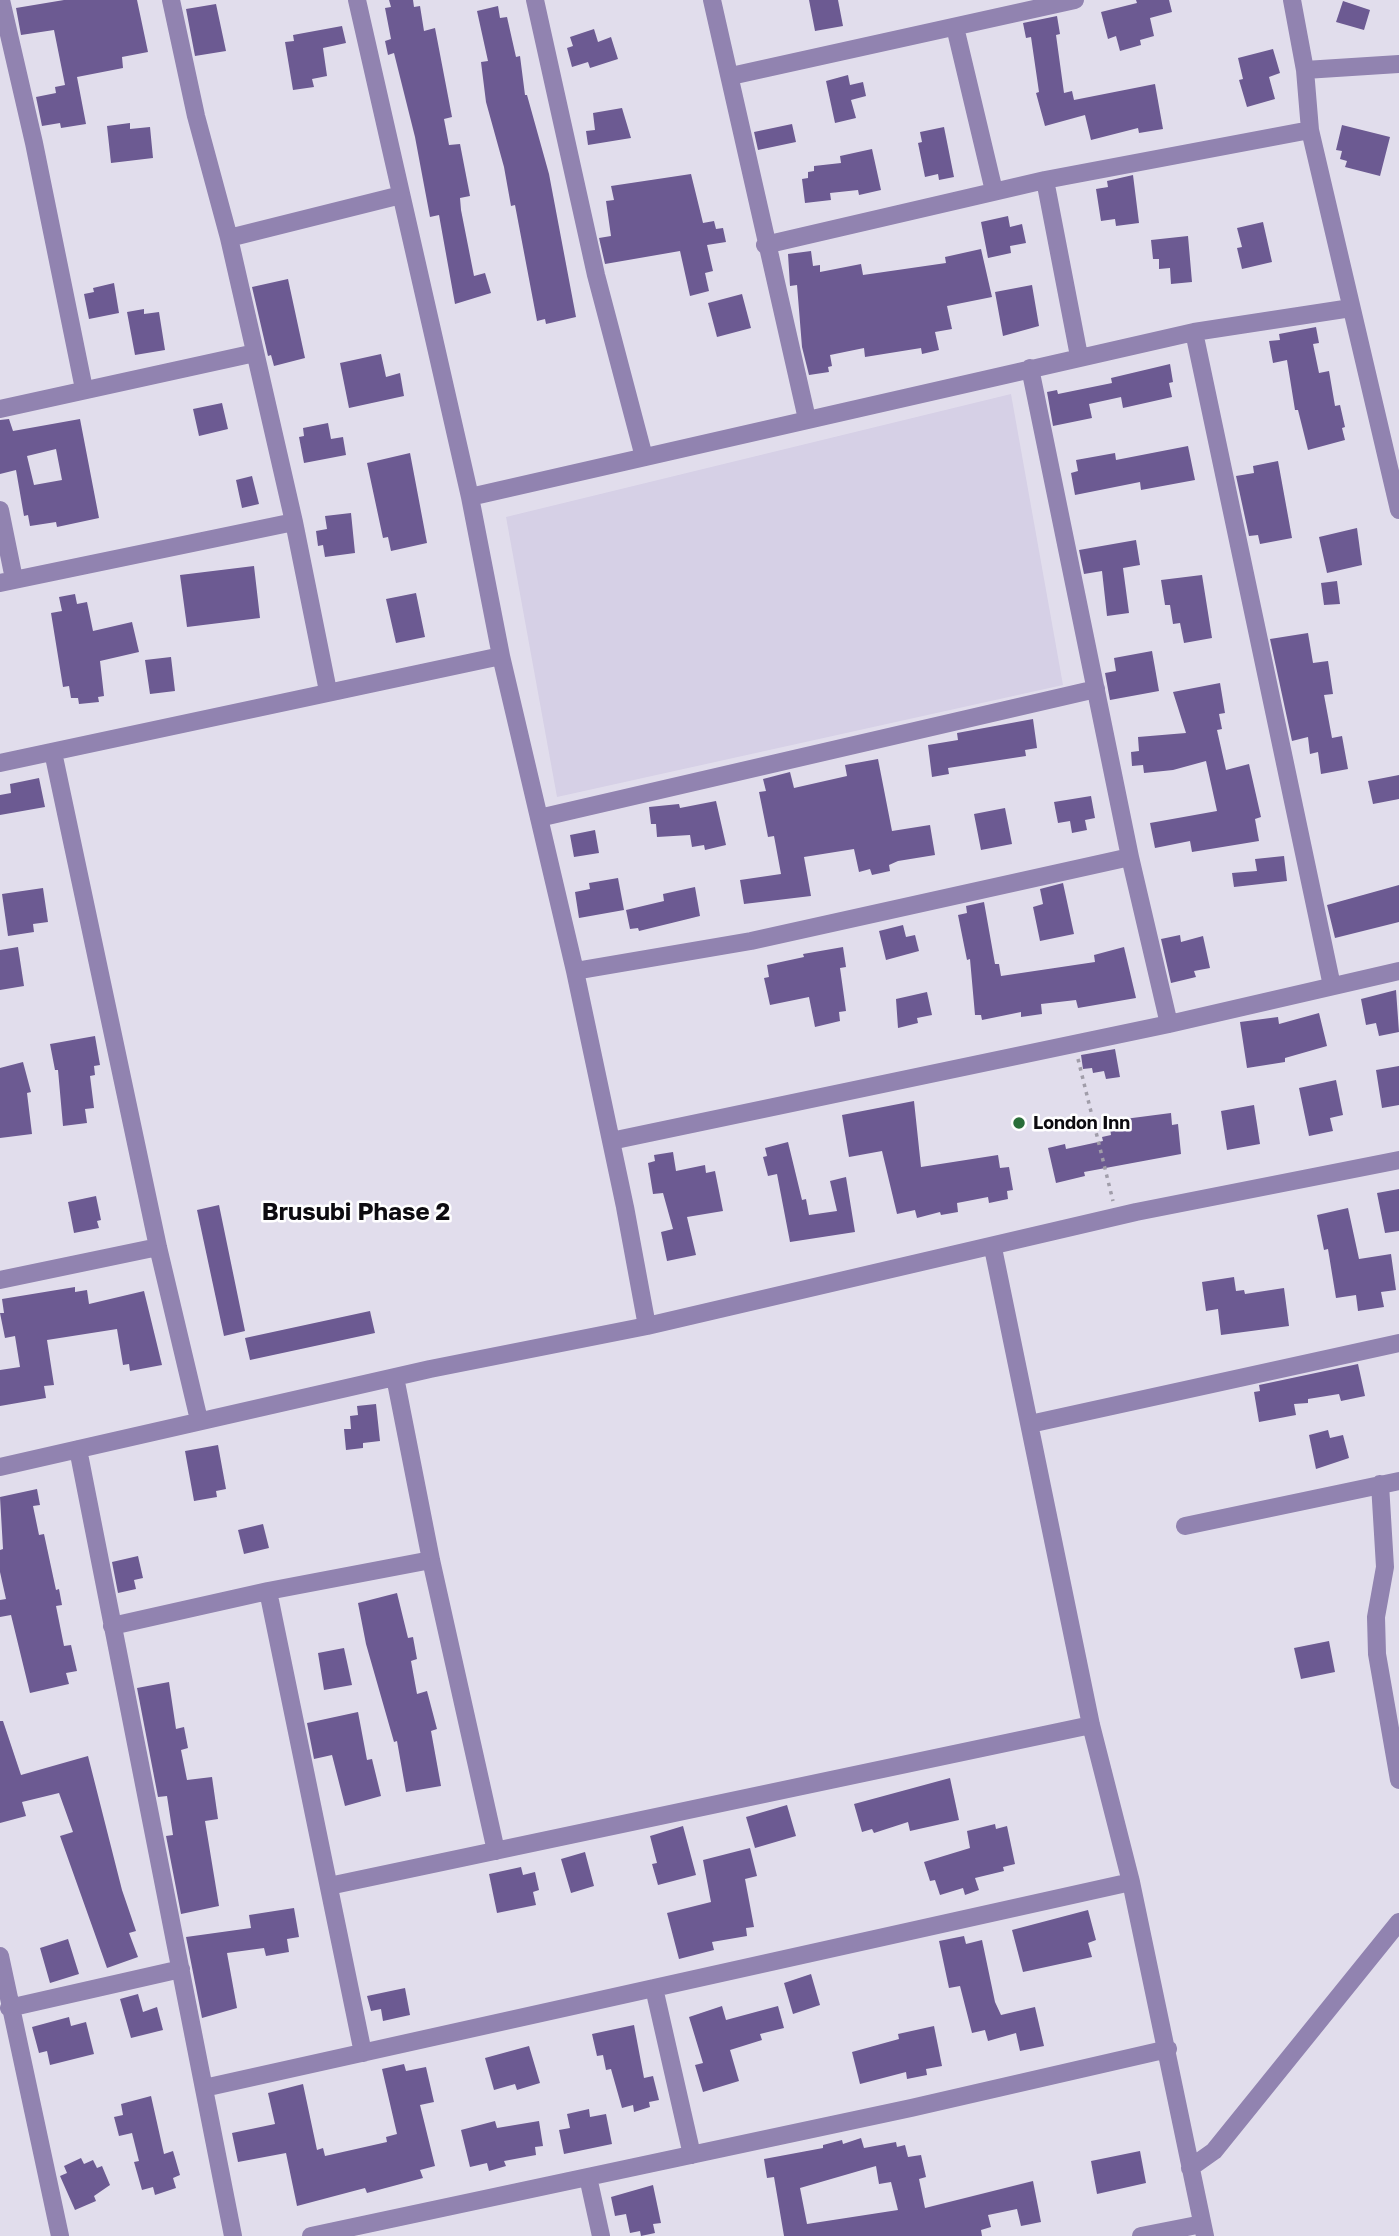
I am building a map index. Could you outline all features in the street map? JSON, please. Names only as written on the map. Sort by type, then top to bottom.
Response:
[{"type":"street","points":[[1,0],[34,143],[84,389]]},
{"type":"street","points":[[171,0],[195,116],[229,238],[294,522],[328,691]]},
{"type":"street","points":[[357,0],[470,497],[501,656],[575,971],[647,1326]]},
{"type":"street","points":[[535,0],[596,275],[644,457]]},
{"type":"street","points":[[712,0],[731,76],[765,245],[807,419]]},
{"type":"street","points":[[731,76],[1075,0]]},
{"type":"street","points":[[1292,0],[1305,70],[1310,131],[1399,510]]},
{"type":"street","points":[[955,26],[994,191]]},
{"type":"street","points":[[1305,70],[1399,64]]},
{"type":"street","points":[[765,245],[1045,180],[1310,131]]},
{"type":"street","points":[[1045,180],[1079,356]]},
{"type":"street","points":[[229,238],[401,195]]},
{"type":"street","points":[[470,497],[1194,331],[1350,308]]},
{"type":"street","points":[[1194,331],[1332,985]]},
{"type":"street","points":[[0,409],[255,353]]},
{"type":"street","points":[[1030,368],[1130,857],[1169,1024]]},
{"type":"street","points":[[0,510],[7,581],[294,522]]},
{"type":"street","points":[[0,763],[501,656]]},
{"type":"street","points":[[539,818],[1096,690]]},
{"type":"street","points":[[53,752],[158,1247],[198,1420]]},
{"type":"street","points":[[575,971],[751,941],[1130,857]]},
{"type":"street","points":[[611,1141],[1169,1024],[1399,971]]},
{"type":"street","points":[[0,1467],[395,1377],[647,1326],[993,1248],[1117,1217],[1399,1160]]},
{"type":"street","points":[[0,1280],[158,1247]]},
{"type":"street","points":[[993,1248],[1091,1725],[1131,1882],[1204,2230],[1141,2236]]},
{"type":"street","points":[[1030,1424],[1399,1343]]},
{"type":"street","points":[[395,1377],[431,1560],[496,1851]]},
{"type":"street","points":[[78,1449],[233,2236]]},
{"type":"street","points":[[1185,1526],[1399,1480]]},
{"type":"street","points":[[1380,1484],[1385,1567],[1376,1617],[1377,1654],[1399,1780]]},
{"type":"street","points":[[111,1626],[268,1591],[431,1560]]},
{"type":"street","points":[[268,1591],[363,2053]]},
{"type":"street","points":[[329,1886],[1091,1725]]},
{"type":"street","points":[[204,2088],[1131,1882]]},
{"type":"street","points":[[1190,2168],[1214,2151],[1399,1922]]},
{"type":"street","points":[[0,1956],[60,2236]]},
{"type":"street","points":[[9,2008],[181,1969]]},
{"type":"street","points":[[654,1988],[692,2155]]},
{"type":"street","points":[[311,2236],[1168,2049]]},
{"type":"street","points":[[588,2177],[601,2236]]},
{"type":"path","points":[[1074,1043],[1117,1217]]},
{"type":"shaded area","points":[[1011,394],[1063,685],[557,797],[506,517]]},
{"type":"building","points":[[64,0],[137,0],[148,52],[122,57],[123,68],[77,77],[86,124],[61,128],[60,123],[42,126],[36,97],[56,93],[55,87],[65,85],[54,30],[21,35],[16,8]]},
{"type":"building","points":[[389,0],[413,0],[414,7],[420,6],[424,31],[435,28],[452,117],[444,119],[449,145],[460,144],[470,196],[460,198],[474,276],[485,273],[491,293],[455,304],[439,215],[430,217],[415,137],[394,53],[388,55],[385,41],[391,39],[385,8],[391,7]]},
{"type":"building","points":[[809,0],[838,0],[843,26],[815,31]]},
{"type":"building","points":[[1136,0],[1169,0],[1172,12],[1150,18],[1154,36],[1140,40],[1141,45],[1120,51],[1116,36],[1108,39],[1101,12],[1137,3]]},
{"type":"building","points":[[1343,1],[1370,10],[1364,30],[1336,22]]},
{"type":"building","points":[[216,4],[226,51],[195,56],[186,9]]},
{"type":"building","points":[[498,6],[500,18],[507,17],[516,57],[520,56],[525,95],[549,174],[576,317],[546,324],[545,319],[537,321],[515,205],[511,206],[504,167],[486,102],[481,62],[488,61],[477,11]]},
{"type":"building","points":[[1057,16],[1060,34],[1056,35],[1064,93],[1072,91],[1074,100],[1155,84],[1163,129],[1139,133],[1138,128],[1091,140],[1085,115],[1045,126],[1036,93],[1039,92],[1031,37],[1026,38],[1023,23]]},
{"type":"building","points":[[342,26],[346,43],[323,48],[327,76],[312,79],[314,87],[293,90],[285,42],[294,41],[293,35]]},
{"type":"building","points":[[594,29],[598,42],[611,37],[618,59],[590,68],[588,62],[572,67],[567,48],[573,46],[570,37]]},
{"type":"building","points":[[1273,49],[1280,73],[1269,77],[1275,99],[1247,107],[1239,80],[1243,79],[1238,58]]},
{"type":"building","points":[[848,75],[850,85],[863,82],[866,96],[851,100],[856,118],[835,123],[826,81]]},
{"type":"building","points":[[622,108],[631,138],[588,145],[586,131],[595,130],[593,113]]},
{"type":"building","points":[[130,123],[130,129],[150,127],[153,158],[111,163],[107,126]]},
{"type":"building","points":[[792,124],[796,142],[758,150],[754,132]]},
{"type":"building","points":[[1342,125],[1390,137],[1380,176],[1345,167],[1347,161],[1340,159],[1342,151],[1336,150]]},
{"type":"building","points":[[944,127],[954,177],[939,180],[938,174],[925,177],[918,143],[922,142],[920,132]]},
{"type":"building","points":[[872,149],[881,190],[859,195],[858,190],[830,193],[831,200],[805,203],[802,179],[808,178],[808,172],[814,171],[814,166],[841,163],[840,156]]},
{"type":"building","points":[[691,174],[703,223],[714,221],[716,229],[723,228],[726,242],[707,245],[713,271],[705,273],[709,291],[690,296],[680,251],[605,264],[599,238],[611,236],[606,201],[614,200],[611,186]]},
{"type":"building","points":[[1133,175],[1139,223],[1116,226],[1115,219],[1101,221],[1096,189],[1108,187],[1107,181]]},
{"type":"building","points":[[1008,216],[1010,227],[1022,224],[1026,243],[1010,246],[1011,253],[988,258],[981,222]]},
{"type":"building","points":[[1263,222],[1272,262],[1242,269],[1237,248],[1242,247],[1237,228]]},
{"type":"building","points":[[1188,236],[1192,282],[1171,284],[1170,268],[1159,269],[1159,259],[1153,259],[1151,240]]},
{"type":"building","points":[[981,249],[992,297],[947,306],[952,329],[935,332],[939,350],[922,354],[921,348],[865,357],[864,348],[830,355],[832,366],[828,367],[829,372],[809,375],[802,347],[797,285],[790,286],[788,254],[811,251],[813,266],[820,265],[820,272],[861,264],[863,275],[946,263],[945,257]]},
{"type":"building","points":[[288,279],[305,358],[274,366],[271,355],[268,356],[252,287]]},
{"type":"building","points":[[114,283],[119,313],[89,319],[84,294],[94,292],[93,288]]},
{"type":"building","points":[[1032,285],[1039,326],[1003,336],[995,292]]},
{"type":"building","points":[[742,294],[751,328],[717,337],[708,303]]},
{"type":"building","points":[[144,309],[144,314],[159,312],[165,350],[135,355],[127,312]]},
{"type":"building","points":[[1316,327],[1319,343],[1313,344],[1319,373],[1329,371],[1335,406],[1340,405],[1345,440],[1308,450],[1298,410],[1295,410],[1287,360],[1273,363],[1269,341],[1280,340],[1279,334]]},
{"type":"building","points":[[381,354],[386,377],[400,373],[404,396],[349,408],[340,363]]},
{"type":"building","points":[[1170,364],[1173,382],[1169,383],[1172,397],[1123,408],[1121,397],[1089,404],[1092,418],[1053,426],[1047,392],[1057,390],[1058,394],[1112,383],[1111,378]]},
{"type":"building","points":[[222,403],[228,429],[199,436],[193,409]]},
{"type":"building","points":[[9,419],[13,431],[80,419],[99,518],[57,527],[56,522],[30,526],[28,515],[24,516],[16,470],[0,474],[0,420]],"holes":[[[56,449],[62,480],[34,485],[27,456]]]},
{"type":"building","points":[[328,423],[331,439],[343,437],[346,455],[304,463],[299,437],[304,436],[303,428]]},
{"type":"building","points":[[1188,446],[1195,480],[1141,490],[1140,482],[1075,495],[1071,473],[1078,471],[1076,460],[1115,453],[1116,460]]},
{"type":"building","points":[[410,453],[427,543],[391,551],[388,537],[383,538],[367,463]]},
{"type":"building","points":[[1278,461],[1292,538],[1260,544],[1258,535],[1249,536],[1236,476],[1254,473],[1253,466]]},
{"type":"building","points":[[252,476],[259,504],[242,508],[236,480]]},
{"type":"building","points":[[351,513],[355,553],[325,557],[323,545],[318,546],[316,531],[327,529],[325,516]]},
{"type":"building","points":[[1357,528],[1362,565],[1327,573],[1319,537]]},
{"type":"building","points":[[1136,540],[1140,565],[1123,568],[1129,613],[1107,616],[1102,571],[1084,574],[1079,550]]},
{"type":"building","points":[[254,566],[260,618],[187,627],[180,575]]},
{"type":"building","points":[[1202,575],[1212,638],[1184,643],[1180,623],[1173,624],[1170,605],[1165,605],[1161,580]]},
{"type":"building","points":[[1337,581],[1340,604],[1324,605],[1321,583]]},
{"type":"building","points":[[416,593],[425,637],[396,643],[386,599]]},
{"type":"building","points":[[75,594],[77,604],[87,602],[93,631],[132,622],[139,652],[100,661],[104,696],[98,697],[99,702],[79,704],[78,698],[71,698],[69,686],[63,687],[51,613],[62,611],[59,597]]},
{"type":"building","points":[[1308,633],[1313,663],[1328,661],[1333,694],[1324,695],[1332,738],[1342,736],[1348,769],[1321,774],[1318,752],[1310,754],[1308,737],[1292,741],[1270,639]]},
{"type":"building","points":[[1152,651],[1159,691],[1110,700],[1105,673],[1116,671],[1114,658]]},
{"type":"building","points":[[171,657],[175,691],[150,694],[145,660]]},
{"type":"building","points":[[1220,683],[1225,713],[1219,714],[1222,729],[1217,730],[1226,770],[1249,764],[1261,817],[1255,819],[1259,841],[1192,852],[1190,841],[1155,848],[1150,823],[1217,811],[1206,761],[1173,770],[1144,773],[1143,765],[1132,766],[1131,752],[1139,751],[1138,737],[1186,733],[1173,692]]},
{"type":"building","points":[[1033,719],[1037,748],[1025,750],[1026,756],[948,768],[949,774],[932,777],[928,745],[958,740],[957,733]]},
{"type":"building","points":[[878,759],[892,831],[930,825],[935,855],[898,861],[889,865],[890,871],[872,875],[870,869],[859,872],[854,849],[804,857],[811,896],[744,904],[740,880],[781,874],[774,836],[768,837],[759,792],[766,791],[763,779],[790,772],[794,788],[847,776],[845,765]]},
{"type":"building","points":[[1399,775],[1399,799],[1373,804],[1368,781]]},
{"type":"building","points":[[39,778],[45,807],[0,815],[0,795],[11,793],[10,784]]},
{"type":"building","points":[[1091,796],[1095,818],[1085,820],[1087,830],[1072,833],[1070,821],[1058,823],[1054,802]]},
{"type":"building","points":[[716,801],[726,845],[705,850],[704,845],[692,847],[690,835],[657,837],[656,824],[651,824],[649,807],[679,804],[680,808]]},
{"type":"building","points":[[1005,808],[1012,844],[981,850],[974,814]]},
{"type":"building","points":[[595,830],[599,853],[574,857],[570,835]]},
{"type":"building","points":[[1284,856],[1287,881],[1234,887],[1232,873],[1257,871],[1255,859]]},
{"type":"building","points":[[618,878],[624,910],[579,918],[575,892],[590,889],[589,883]]},
{"type":"building","points":[[1063,883],[1074,934],[1040,941],[1033,907],[1043,904],[1040,889]]},
{"type":"building","points":[[1399,885],[1399,922],[1335,938],[1327,905]]},
{"type":"building","points":[[695,887],[700,916],[639,931],[638,928],[630,929],[626,910],[664,901],[663,894]]},
{"type":"building","points":[[43,888],[48,922],[33,924],[34,932],[8,936],[2,894]]},
{"type":"building","points":[[984,902],[995,964],[999,964],[1001,976],[1095,962],[1094,955],[1124,947],[1136,998],[1078,1008],[1076,1000],[1041,1004],[1042,1014],[1021,1017],[1021,1012],[982,1020],[981,1015],[975,1015],[970,959],[967,960],[958,915],[967,913],[966,906]]},
{"type":"building","points":[[903,925],[906,937],[915,935],[919,951],[886,960],[879,931]]},
{"type":"building","points":[[1180,935],[1181,942],[1203,936],[1210,968],[1194,971],[1196,977],[1171,983],[1161,939]]},
{"type":"building","points":[[18,947],[24,986],[0,990],[0,950]]},
{"type":"building","points":[[843,947],[846,967],[840,968],[846,1011],[839,1012],[840,1021],[815,1027],[809,997],[770,1005],[764,978],[769,977],[767,965],[804,957],[803,954]]},
{"type":"building","points":[[1396,990],[1399,1032],[1379,1036],[1376,1023],[1366,1025],[1361,999]]},
{"type":"building","points":[[927,992],[932,1015],[917,1018],[918,1023],[898,1028],[896,999]]},
{"type":"building","points":[[1319,1013],[1327,1046],[1285,1058],[1285,1062],[1247,1068],[1240,1022],[1278,1017],[1279,1024]]},
{"type":"building","points":[[95,1036],[100,1065],[94,1066],[95,1075],[90,1076],[94,1108],[85,1109],[87,1123],[63,1126],[58,1070],[55,1070],[50,1044]]},
{"type":"building","points":[[1115,1049],[1120,1077],[1106,1079],[1104,1071],[1093,1073],[1092,1068],[1083,1069],[1081,1055]]},
{"type":"building","points":[[23,1062],[31,1092],[27,1093],[32,1134],[0,1138],[0,1068]]},
{"type":"building","points":[[1399,1066],[1399,1105],[1382,1108],[1376,1070]]},
{"type":"building","points":[[1336,1080],[1343,1115],[1330,1118],[1333,1131],[1309,1136],[1299,1088]]},
{"type":"building","points":[[914,1101],[921,1167],[998,1155],[1000,1168],[1009,1167],[1013,1190],[1007,1191],[1008,1199],[989,1203],[988,1197],[957,1203],[958,1212],[941,1215],[940,1212],[917,1218],[915,1210],[897,1214],[882,1151],[849,1157],[842,1115]]},
{"type":"building","points":[[1254,1105],[1260,1144],[1227,1150],[1221,1111]]},
{"type":"building","points":[[1171,1113],[1172,1125],[1178,1124],[1181,1154],[1084,1172],[1085,1176],[1056,1183],[1048,1148],[1065,1144],[1066,1149],[1103,1141],[1102,1137],[1111,1135],[1109,1121]]},
{"type":"building","points":[[788,1142],[802,1200],[806,1199],[809,1215],[837,1211],[830,1181],[846,1177],[855,1232],[790,1242],[777,1174],[768,1176],[763,1157],[767,1156],[765,1148]]},
{"type":"building","points":[[673,1152],[676,1171],[705,1165],[706,1173],[715,1171],[723,1211],[687,1217],[696,1255],[667,1261],[661,1232],[673,1229],[663,1193],[653,1194],[648,1163],[655,1161],[654,1155]]},
{"type":"building","points":[[1399,1189],[1399,1231],[1385,1233],[1377,1193]]},
{"type":"building","points":[[96,1196],[101,1220],[97,1221],[99,1228],[74,1233],[68,1202]]},
{"type":"building","points":[[219,1205],[245,1331],[224,1336],[197,1210]]},
{"type":"building","points":[[1348,1208],[1359,1259],[1391,1254],[1396,1290],[1381,1292],[1384,1307],[1358,1311],[1356,1295],[1336,1298],[1328,1249],[1324,1250],[1317,1215]]},
{"type":"building","points":[[1234,1277],[1236,1291],[1244,1290],[1245,1294],[1284,1288],[1289,1326],[1221,1335],[1218,1309],[1206,1311],[1202,1282]]},
{"type":"building","points":[[75,1287],[75,1292],[87,1290],[89,1304],[144,1291],[162,1365],[130,1371],[129,1364],[123,1365],[117,1329],[47,1340],[54,1385],[44,1386],[46,1398],[0,1406],[0,1370],[20,1367],[15,1336],[5,1338],[0,1313],[4,1313],[2,1299]]},
{"type":"building","points":[[370,1311],[375,1333],[250,1360],[245,1338]]},
{"type":"building","points":[[1358,1364],[1365,1396],[1341,1401],[1339,1394],[1308,1399],[1308,1403],[1294,1404],[1296,1415],[1259,1422],[1254,1392],[1260,1391],[1259,1385]]},
{"type":"building","points":[[376,1404],[380,1441],[363,1443],[363,1448],[346,1450],[344,1429],[351,1429],[350,1416],[358,1415],[357,1406]]},
{"type":"building","points":[[1328,1430],[1330,1438],[1343,1435],[1349,1458],[1316,1469],[1309,1435]]},
{"type":"building","points":[[218,1445],[226,1489],[216,1491],[217,1497],[194,1501],[185,1451]]},
{"type":"building","points":[[37,1489],[40,1505],[33,1506],[39,1535],[44,1534],[56,1590],[59,1589],[62,1605],[56,1606],[64,1646],[71,1645],[77,1671],[66,1673],[69,1684],[30,1693],[11,1615],[0,1617],[0,1600],[6,1599],[0,1572],[0,1550],[3,1549],[0,1497]]},
{"type":"building","points":[[263,1524],[269,1548],[244,1554],[238,1530]]},
{"type":"building","points":[[138,1556],[143,1578],[134,1580],[136,1589],[118,1593],[112,1562]]},
{"type":"building","points":[[397,1593],[408,1638],[413,1637],[417,1659],[411,1661],[417,1694],[427,1691],[437,1729],[431,1731],[441,1786],[406,1792],[397,1741],[394,1742],[366,1644],[358,1603]]},
{"type":"building","points":[[1329,1641],[1335,1672],[1301,1679],[1294,1648]]},
{"type":"building","points":[[344,1648],[352,1685],[324,1690],[318,1653]]},
{"type":"building","points":[[169,1682],[176,1729],[184,1727],[188,1748],[181,1750],[187,1780],[212,1777],[218,1819],[205,1821],[219,1906],[181,1914],[166,1836],[173,1835],[167,1796],[158,1797],[137,1688]]},
{"type":"building","points":[[358,1712],[367,1760],[372,1759],[381,1796],[345,1806],[332,1755],[314,1759],[307,1723]]},
{"type":"building","points":[[0,1721],[3,1721],[21,1775],[88,1756],[122,1890],[136,1931],[129,1933],[138,1957],[107,1968],[60,1836],[73,1832],[59,1793],[22,1802],[26,1816],[0,1823]]},
{"type":"building","points":[[950,1778],[959,1820],[910,1831],[908,1822],[874,1833],[872,1829],[862,1832],[854,1804]]},
{"type":"building","points":[[787,1805],[796,1836],[755,1848],[746,1817]]},
{"type":"building","points":[[995,1824],[996,1829],[1007,1826],[1015,1864],[1003,1867],[1004,1871],[975,1878],[979,1890],[965,1895],[963,1888],[940,1895],[935,1880],[930,1881],[924,1862],[970,1848],[967,1831]]},
{"type":"building","points":[[683,1826],[696,1875],[658,1885],[652,1864],[657,1863],[650,1836]]},
{"type":"building","points":[[750,1848],[757,1876],[745,1879],[754,1927],[746,1928],[747,1936],[712,1942],[714,1950],[679,1959],[667,1913],[711,1902],[703,1860]]},
{"type":"building","points":[[585,1852],[594,1886],[571,1893],[561,1859]]},
{"type":"building","points":[[521,1867],[523,1875],[535,1872],[539,1890],[533,1892],[536,1905],[497,1913],[489,1874]]},
{"type":"building","points":[[294,1908],[299,1937],[287,1939],[289,1952],[266,1956],[264,1948],[227,1953],[237,2008],[202,2018],[186,1937],[251,1928],[249,1915]]},
{"type":"building","points":[[1088,1910],[1096,1940],[1088,1943],[1092,1957],[1023,1972],[1012,1930]]},
{"type":"building","points":[[964,1936],[966,1944],[982,1940],[995,2002],[1001,2015],[1035,2007],[1044,2046],[1020,2051],[1016,2033],[988,2041],[985,2030],[972,2033],[960,1986],[949,1988],[939,1941]]},
{"type":"building","points":[[68,1939],[79,1974],[50,1983],[40,1948]]},
{"type":"building","points":[[811,1974],[820,2005],[793,2014],[784,1983]]},
{"type":"building","points":[[405,1988],[410,2015],[383,2021],[381,2009],[371,2011],[367,1996]]},
{"type":"building","points":[[138,1994],[143,2012],[157,2007],[163,2030],[131,2038],[120,1999]]},
{"type":"building","points":[[722,2006],[726,2020],[778,2006],[784,2028],[760,2034],[762,2040],[730,2050],[739,2081],[703,2092],[695,2065],[703,2063],[689,2017]]},
{"type":"building","points":[[69,2017],[71,2026],[86,2022],[94,2054],[50,2065],[47,2051],[39,2053],[32,2027]]},
{"type":"building","points":[[634,2025],[644,2078],[653,2076],[659,2100],[649,2102],[650,2107],[634,2112],[633,2105],[622,2108],[611,2069],[606,2070],[603,2055],[597,2056],[592,2034]]},
{"type":"building","points":[[934,2026],[942,2066],[926,2069],[927,2075],[907,2079],[906,2072],[860,2084],[852,2052],[899,2039],[898,2034]]},
{"type":"building","points":[[529,2046],[540,2083],[517,2090],[515,2084],[494,2090],[485,2058]]},
{"type":"building","points":[[404,2064],[406,2071],[426,2067],[434,2102],[420,2105],[435,2166],[420,2170],[423,2178],[367,2193],[365,2188],[297,2206],[286,2153],[238,2162],[232,2133],[275,2124],[268,2093],[303,2084],[317,2150],[323,2148],[325,2156],[387,2142],[386,2137],[397,2134],[382,2069]]},
{"type":"building","points":[[151,2096],[164,2154],[173,2151],[180,2175],[173,2178],[176,2188],[155,2195],[153,2187],[142,2190],[134,2162],[139,2161],[132,2133],[119,2136],[114,2117],[123,2115],[121,2104]]},
{"type":"building","points":[[589,2109],[590,2117],[606,2114],[612,2144],[564,2154],[559,2130],[570,2128],[567,2114]]},
{"type":"building","points":[[495,2121],[497,2128],[539,2121],[543,2146],[535,2147],[536,2155],[504,2161],[506,2166],[489,2171],[487,2163],[470,2167],[461,2130]]},
{"type":"building","points":[[861,2138],[864,2148],[896,2142],[897,2147],[905,2145],[908,2157],[921,2155],[926,2177],[919,2179],[925,2208],[1033,2181],[1041,2222],[1021,2226],[1017,2209],[988,2215],[991,2227],[981,2230],[982,2236],[784,2236],[774,2177],[767,2178],[764,2159],[823,2148],[823,2145],[842,2140],[843,2144]],"holes":[[[876,2166],[879,2184],[891,2182],[898,2210],[807,2224],[800,2188]]]},
{"type":"building","points":[[1140,2151],[1146,2183],[1097,2194],[1091,2161]]},
{"type":"building","points":[[81,2158],[84,2164],[93,2160],[97,2168],[102,2166],[110,2185],[94,2196],[96,2201],[75,2210],[60,2176],[67,2173],[64,2166]]},
{"type":"building","points":[[653,2185],[661,2223],[653,2224],[655,2233],[641,2236],[640,2231],[630,2233],[626,2214],[615,2216],[611,2197]]},
{"type":"place","name":"London Inn","points":[[1019,1123]]},
{"type":"district","name":"Brusubi Phase 2","points":[[356,1212]]}]
